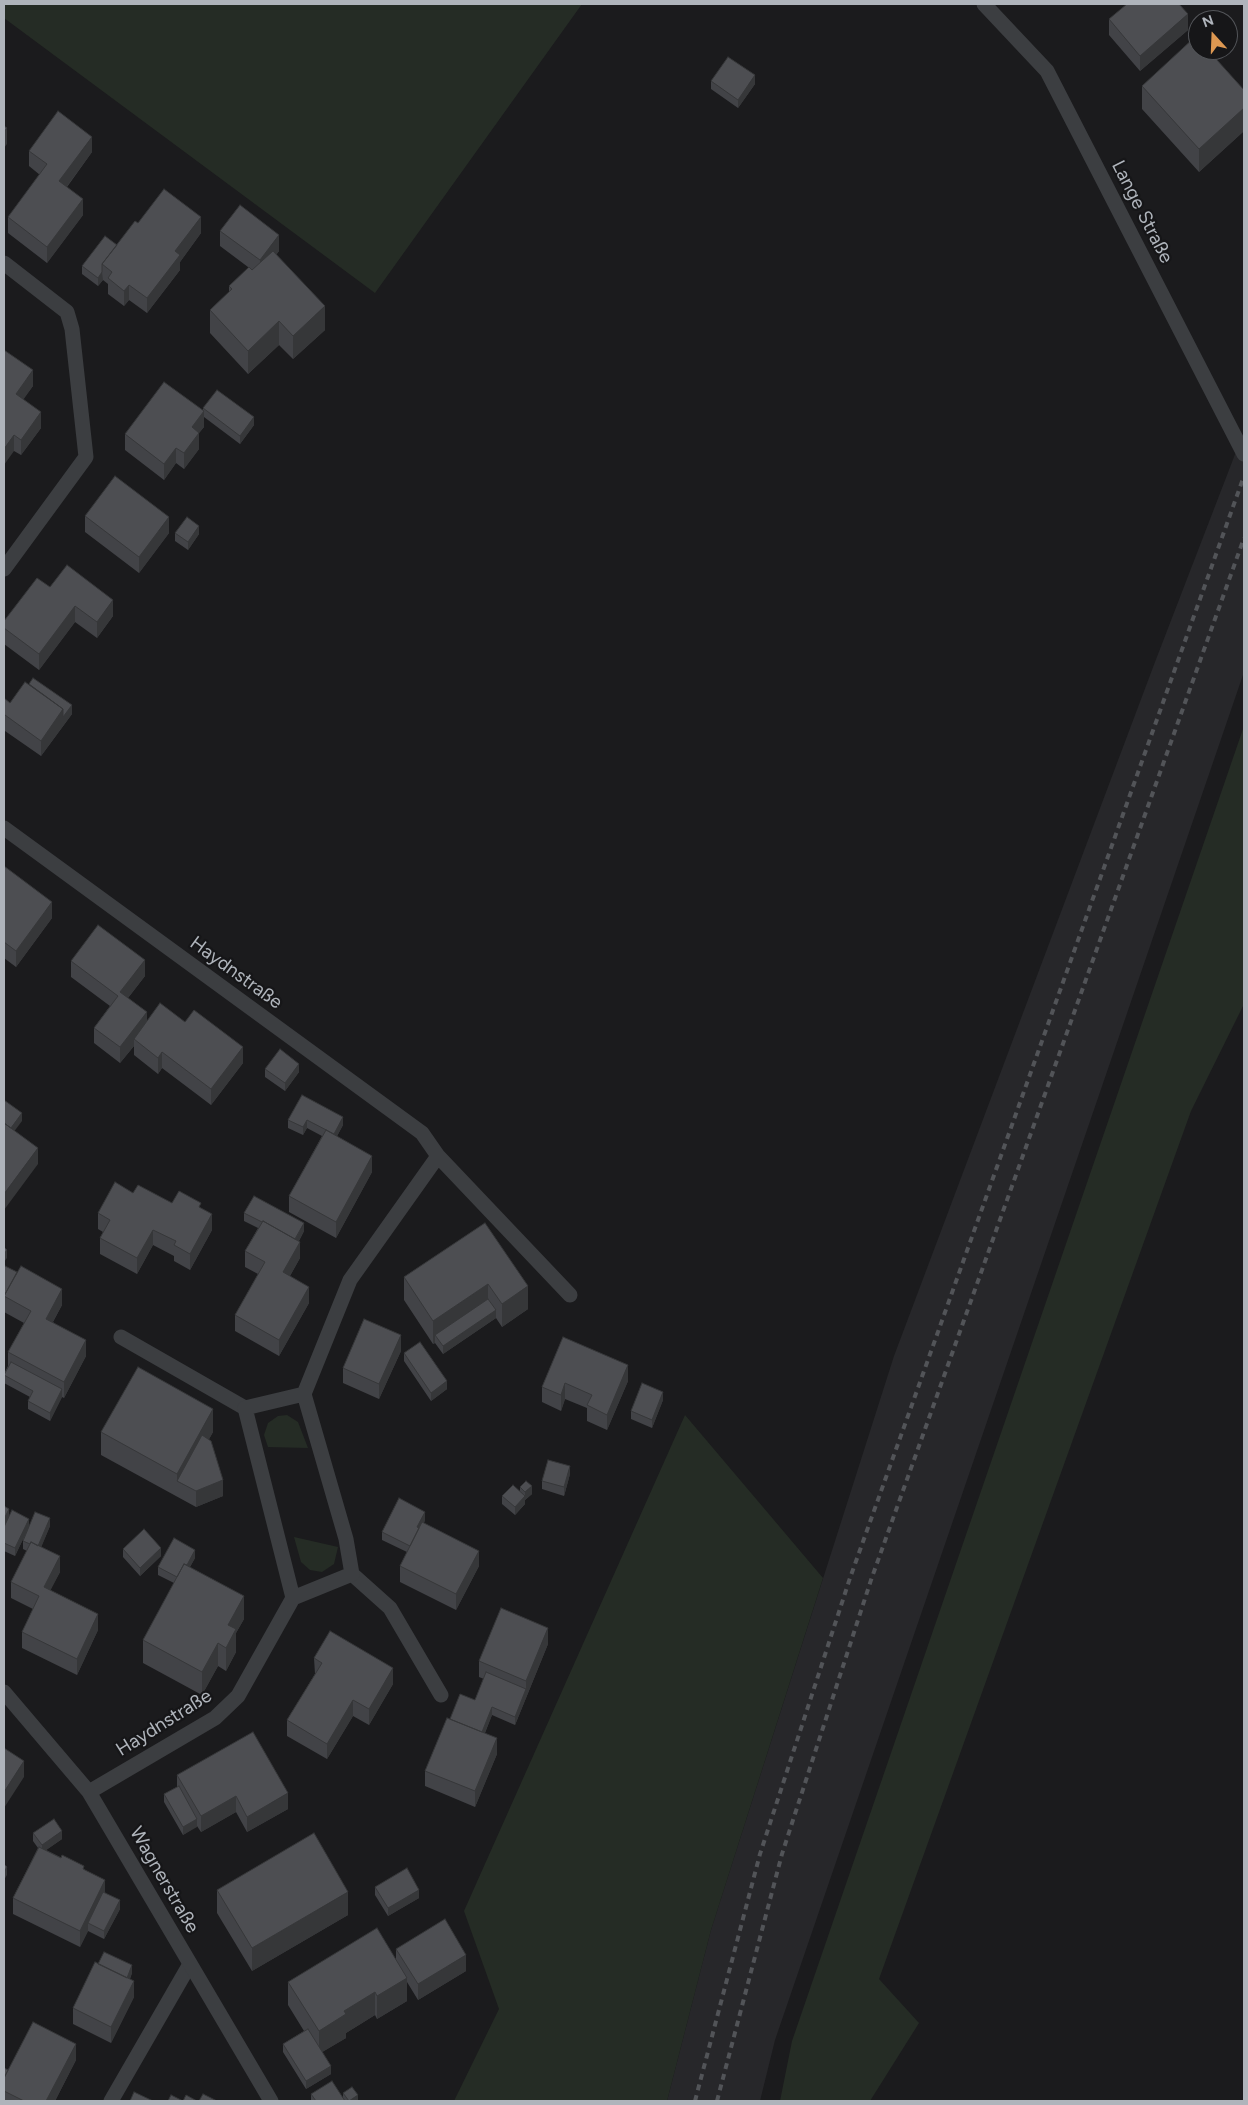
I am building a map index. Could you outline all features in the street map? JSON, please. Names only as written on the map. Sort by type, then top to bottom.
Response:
[{"type":"street","name":"Lange Straße","points":[[984,4],[1047,71],[1244,454]]},
{"type":"street","points":[[4,263],[66,312],[72,329],[86,457],[4,569]]},
{"type":"street","name":"Haydnstraße","points":[[4,828],[422,1133],[438,1156],[570,1295]]},
{"type":"street","points":[[438,1156],[350,1280],[304,1394],[346,1539],[352,1574],[390,1608],[441,1695]]},
{"type":"street","points":[[121,1337],[245,1408],[304,1394]]},
{"type":"street","points":[[245,1408],[293,1598],[352,1574]]},
{"type":"street","name":"Haydnstraße","points":[[89,1792],[215,1718],[238,1696],[293,1598]]},
{"type":"street","name":"Wagnerstraße","points":[[4,1692],[89,1792],[271,2101]]},
{"type":"street","points":[[112,2101],[190,1964]]},
{"type":"shaded area","points":[[4,4],[582,4],[375,293],[4,18]]},
{"type":"shaded area","points":[[1244,431],[1244,672],[775,2040],[760,2101],[667,2101],[711,1930],[894,1356]]},
{"type":"shaded area","points":[[1244,726],[1244,1004],[1191,1111],[879,1979],[919,2023],[870,2101],[780,2101],[792,2041]]},
{"type":"shaded area","points":[[287,1415],[298,1422],[308,1448],[268,1447],[264,1435],[268,1423],[278,1416]]},
{"type":"shaded area","points":[[685,1415],[823,1578],[711,1930],[667,2101],[454,2101],[499,2009],[464,1911]]},
{"type":"shaded area","points":[[294,1537],[338,1547],[334,1564],[322,1572],[310,1570],[301,1562]]},
{"type":"building","points":[[1127,4],[1179,4],[1188,14],[1140,56],[1109,19]]},
{"type":"building","points":[[1188,43],[1188,60],[1217,60],[1244,90],[1244,108],[1199,149],[1142,86]]},
{"type":"building","points":[[728,57],[755,75],[738,100],[711,81]]},
{"type":"building","points":[[58,111],[92,137],[59,181],[83,199],[47,247],[8,217],[47,164],[29,151]]},
{"type":"building","points":[[164,189],[201,217],[175,251],[180,255],[147,298],[129,285],[124,291],[108,278],[112,272],[102,264],[135,221],[138,223]]},
{"type":"building","points":[[240,205],[279,235],[260,260],[220,231]]},
{"type":"building","points":[[105,236],[117,245],[102,264],[102,272],[98,278],[82,266]]},
{"type":"building","points":[[273,251],[325,306],[293,336],[279,321],[248,351],[210,310],[232,289],[229,286],[249,267],[252,270]]},
{"type":"building","points":[[4,350],[33,370],[16,394],[41,412],[21,440],[14,435],[4,449]]},
{"type":"building","points":[[164,382],[204,411],[192,427],[199,433],[184,453],[176,448],[164,464],[125,434]]},
{"type":"building","points":[[217,390],[254,417],[240,436],[203,408]]},
{"type":"building","points":[[115,476],[169,517],[139,557],[85,516]]},
{"type":"building","points":[[187,517],[199,526],[188,542],[175,533]]},
{"type":"building","points":[[67,565],[113,600],[97,622],[75,606],[39,654],[4,628],[4,621],[37,578],[50,587]]},
{"type":"building","points":[[33,678],[72,705],[63,717],[63,709],[29,684]]},
{"type":"building","points":[[25,682],[63,709],[41,741],[5,715],[4,717],[4,698],[10,703]]},
{"type":"building","points":[[4,866],[52,902],[16,951],[4,942]]},
{"type":"building","points":[[98,925],[145,960],[120,992],[147,1012],[120,1047],[94,1028],[118,996],[71,961]]},
{"type":"building","points":[[160,1003],[185,1022],[194,1010],[243,1047],[211,1089],[162,1052],[158,1058],[134,1039]]},
{"type":"building","points":[[280,1049],[299,1064],[285,1083],[265,1069]]},
{"type":"building","points":[[302,1095],[343,1117],[334,1134],[307,1120],[303,1127],[288,1120]]},
{"type":"building","points":[[4,1100],[22,1113],[11,1128],[4,1123]]},
{"type":"building","points":[[4,1123],[38,1148],[4,1194]]},
{"type":"building","points":[[326,1130],[372,1156],[336,1222],[289,1196]]},
{"type":"building","points":[[115,1182],[133,1193],[138,1185],[172,1203],[179,1191],[201,1203],[199,1207],[212,1214],[190,1254],[174,1245],[176,1241],[153,1230],[137,1258],[100,1238],[110,1220],[98,1213]]},
{"type":"building","points":[[254,1196],[304,1223],[295,1239],[263,1221],[244,1213]]},
{"type":"building","points":[[263,1221],[300,1242],[283,1272],[309,1287],[279,1340],[235,1315],[265,1262],[245,1251]]},
{"type":"building","points":[[485,1223],[528,1286],[502,1304],[488,1284],[433,1321],[404,1277]]},
{"type":"building","points":[[5,1266],[17,1272],[4,1296],[4,1268]]},
{"type":"building","points":[[21,1266],[62,1289],[46,1319],[86,1340],[64,1382],[8,1352],[31,1311],[4,1296]]},
{"type":"building","points":[[488,1299],[496,1310],[443,1346],[435,1335]]},
{"type":"building","points":[[364,1319],[401,1335],[379,1384],[343,1368]]},
{"type":"building","points":[[563,1337],[628,1365],[607,1415],[587,1405],[592,1395],[565,1383],[561,1395],[542,1387]]},
{"type":"building","points":[[420,1342],[447,1381],[431,1393],[404,1353]]},
{"type":"building","points":[[11,1362],[62,1389],[50,1413],[28,1401],[33,1391],[4,1375]]},
{"type":"building","points":[[138,1367],[213,1409],[177,1474],[101,1432]]},
{"type":"building","points":[[642,1383],[663,1392],[652,1420],[631,1411]]},
{"type":"building","points":[[202,1435],[211,1441],[223,1480],[196,1491],[177,1481]]},
{"type":"building","points":[[548,1460],[570,1466],[564,1487],[542,1481]]},
{"type":"building","points":[[526,1481],[532,1486],[525,1492],[520,1487]]},
{"type":"building","points":[[513,1485],[525,1496],[515,1507],[502,1496]]},
{"type":"building","points":[[399,1498],[425,1512],[410,1546],[382,1532]]},
{"type":"building","points":[[4,1506],[9,1509],[4,1519]]},
{"type":"building","points":[[12,1510],[29,1519],[15,1548],[4,1543],[4,1527]]},
{"type":"building","points":[[35,1512],[50,1518],[38,1546],[31,1542],[30,1544],[23,1541]]},
{"type":"building","points":[[422,1522],[479,1551],[456,1594],[400,1566]]},
{"type":"building","points":[[144,1529],[161,1548],[140,1568],[123,1549]]},
{"type":"building","points":[[174,1538],[195,1550],[187,1565],[184,1564],[177,1577],[158,1567]]},
{"type":"building","points":[[31,1542],[60,1556],[44,1587],[98,1614],[77,1659],[22,1632],[39,1596],[11,1582]]},
{"type":"building","points":[[184,1564],[244,1596],[228,1625],[236,1629],[226,1648],[218,1643],[202,1672],[143,1640]]},
{"type":"building","points":[[501,1608],[548,1628],[526,1681],[479,1661]]},
{"type":"building","points":[[330,1631],[393,1668],[369,1709],[353,1700],[327,1744],[287,1720],[322,1663],[314,1658]]},
{"type":"building","points":[[486,1672],[526,1689],[515,1717],[492,1707],[482,1732],[450,1719],[460,1694],[475,1700]]},
{"type":"building","points":[[447,1718],[497,1738],[475,1791],[425,1771]]},
{"type":"building","points":[[253,1732],[288,1793],[247,1817],[236,1796],[201,1816],[177,1775]]},
{"type":"building","points":[[4,1748],[24,1761],[4,1792]]},
{"type":"building","points":[[179,1786],[197,1819],[183,1827],[164,1794]]},
{"type":"building","points":[[54,1819],[62,1831],[42,1845],[33,1833]]},
{"type":"building","points":[[314,1833],[348,1892],[252,1948],[217,1890]]},
{"type":"building","points":[[39,1847],[61,1858],[62,1855],[84,1866],[83,1869],[105,1880],[80,1931],[13,1898]]},
{"type":"building","points":[[407,1868],[419,1890],[388,1908],[375,1887]]},
{"type":"building","points":[[103,1892],[120,1900],[104,1931],[88,1923]]},
{"type":"building","points":[[445,1919],[466,1955],[418,1984],[396,1949]]},
{"type":"building","points":[[377,1928],[407,1978],[377,1996],[375,1992],[344,2011],[346,2014],[319,2031],[288,1982]]},
{"type":"building","points":[[104,1952],[132,1965],[127,1978],[98,1964]]},
{"type":"building","points":[[95,1962],[134,1981],[111,2027],[73,2008]]},
{"type":"building","points":[[33,2022],[76,2044],[46,2101],[24,2101],[4,2091],[4,2078]]},
{"type":"building","points":[[308,2029],[331,2066],[306,2081],[283,2044]]},
{"type":"building","points":[[4,2068],[8,2070],[4,2078]]},
{"type":"building","points":[[332,2081],[345,2101],[316,2101],[311,2094]]},
{"type":"building","points":[[352,2087],[358,2095],[349,2101],[343,2093]]},
{"type":"building","points":[[134,2092],[153,2101],[130,2101]]},
{"type":"building","points":[[203,2094],[217,2101],[199,2101]]},
{"type":"building","points":[[171,2095],[183,2101],[168,2101]]},
{"type":"building","points":[[186,2095],[197,2101],[183,2101]]},
{"type":"railway","points":[[695,2101],[760,1854],[850,1578],[1244,476]]},
{"type":"railway","points":[[717,2101],[782,1854],[871,1580],[1244,538]]}]
